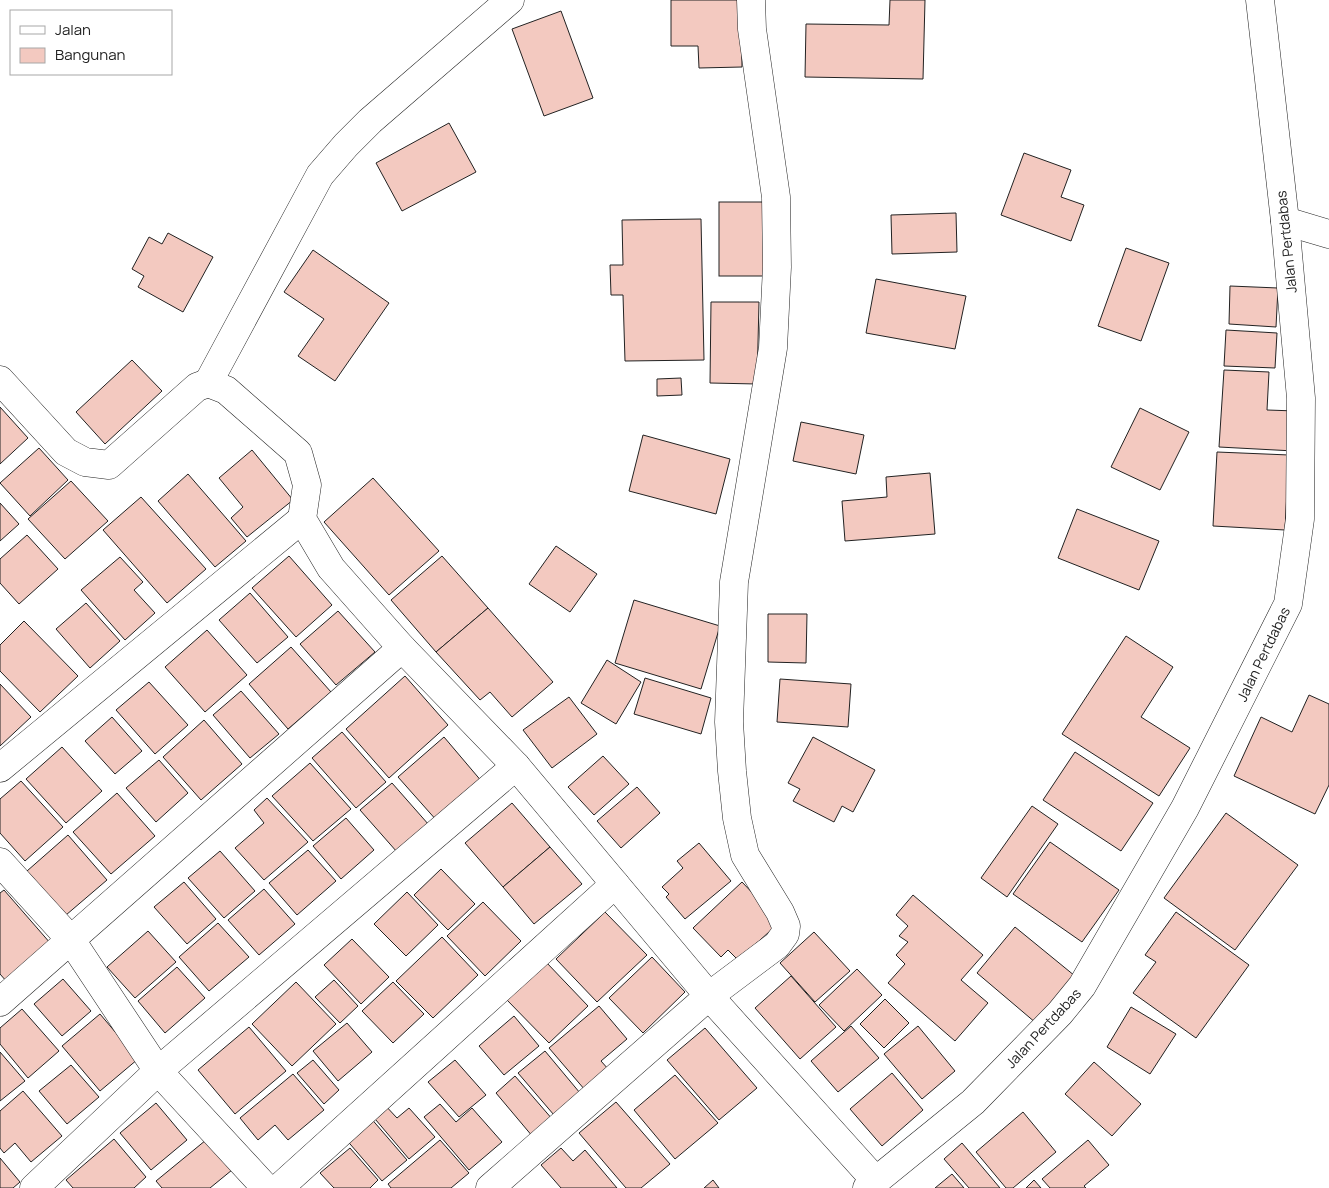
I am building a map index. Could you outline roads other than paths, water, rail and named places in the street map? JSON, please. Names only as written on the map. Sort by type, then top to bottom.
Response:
[{"type":"street","points":[[208,383],[320,175],[346,144],[370,121],[510,0]]},
{"type":"street","points":[[490,1188],[709,996],[777,946],[785,934],[786,926],[780,912],[746,855],[737,818],[729,722],[734,582],[773,348],[777,267],[776,197],[752,29],[751,0]]},
{"type":"street","name":"Jalan Pertdabas","points":[[871,1184],[973,1102],[1060,1012],[1082,986],[1185,808],[1288,604],[1300,519],[1301,398],[1285,221],[1260,0]]},
{"type":"street","points":[[1285,221],[1329,234]]},
{"type":"street","points":[[0,380],[66,452],[85,462],[108,465],[197,387],[208,383],[226,390],[298,453],[306,485],[302,519],[331,568],[402,648],[516,766],[709,996],[871,1184]]},
{"type":"street","points":[[0,768],[302,519]]},
{"type":"street","points":[[0,1002],[402,648]]},
{"type":"street","points":[[34,1188],[158,1071],[516,766]]},
{"type":"street","points":[[0,862],[71,940],[158,1071],[266,1188]]},
{"type":"street","points":[[280,1188],[615,884]]}]
